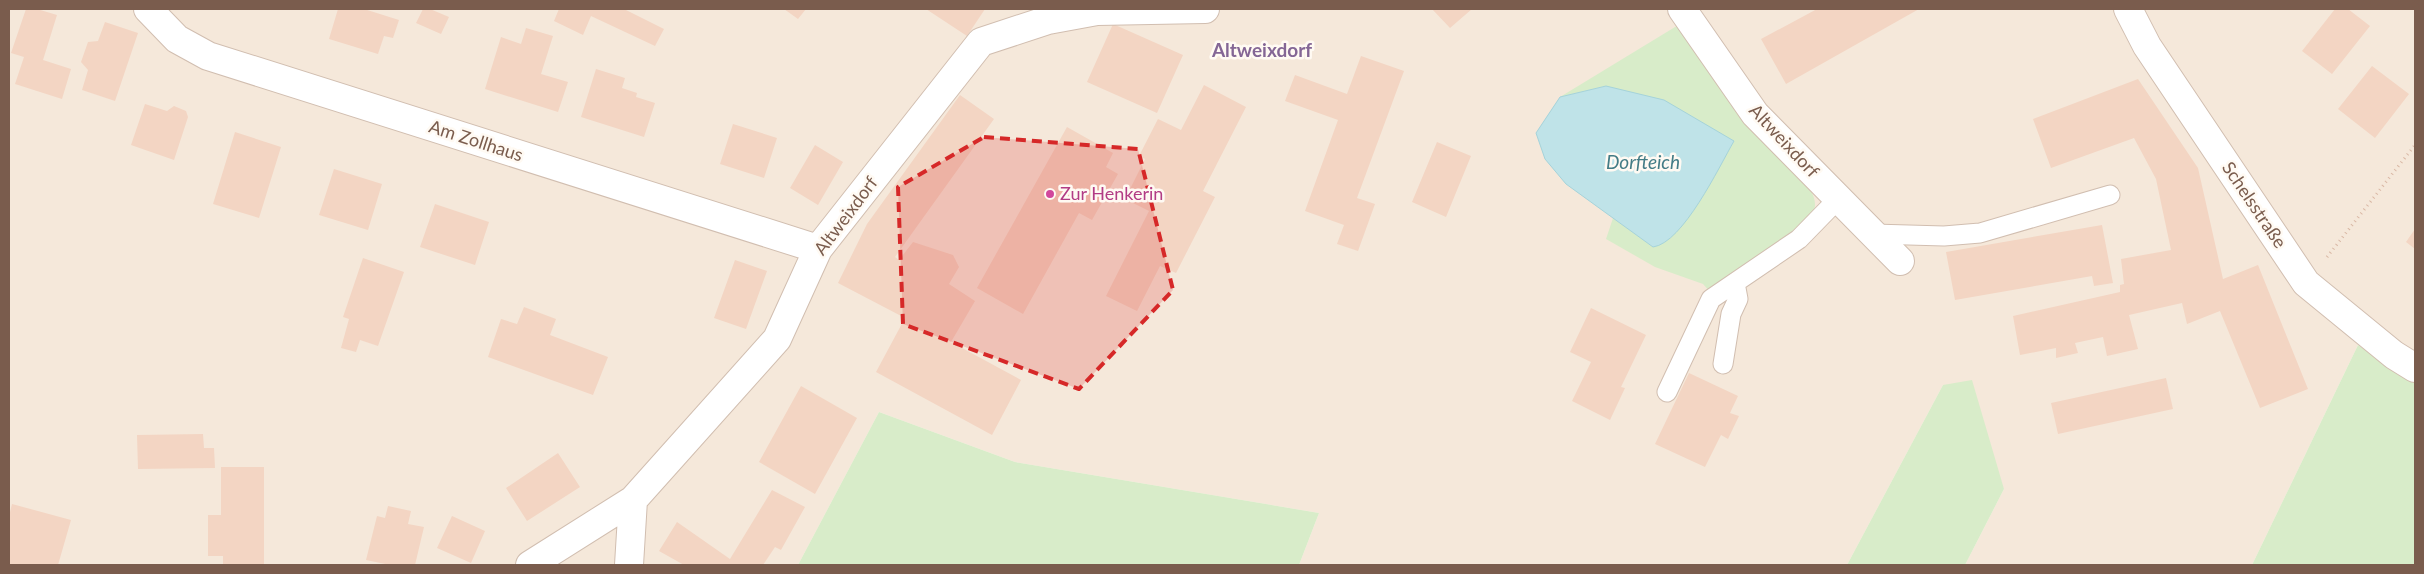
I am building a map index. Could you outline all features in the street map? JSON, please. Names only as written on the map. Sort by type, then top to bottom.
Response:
[{"type":"street","name":"Am Zollhaus","points":[[148,9],[177,40],[208,56],[818,249]]},
{"type":"street","name":"Altweixdorf","points":[[530,565],[633,500],[777,339],[818,249],[981,42],[1048,20],[1096,11],[1206,9]]},
{"type":"street","name":"Altweixdorf","points":[[1682,9],[1755,114],[1900,261]]},
{"type":"street","name":"Schelsstraße","points":[[2128,9],[2147,46],[2306,284],[2394,355],[2415,368]]},
{"type":"street","points":[[629,565],[633,500]]},
{"type":"lane","points":[[1873,234],[1944,236],[1980,233],[2110,195]]},
{"type":"lane","points":[[1667,392],[1711,299],[1799,239],[1838,198]]},
{"type":"lane","points":[[1723,364],[1731,314],[1738,299],[1735,283]]},
{"type":"path","points":[[2306,284],[2415,145]]},
{"type":"highlighted area","points":[[984,137],[1138,149],[1173,290],[1079,389],[903,324],[898,187]]},
{"type":"shaded area","points":[[9,9],[2415,9],[2415,382],[2358,345],[2252,565],[1965,565],[2004,489],[1943,385],[1847,565],[1299,565],[1319,513],[1015,462],[879,412],[798,565],[9,565]]},
{"type":"green space","points":[[1680,24],[1809,187],[1815,201],[1814,213],[1809,222],[1711,293],[1703,284],[1655,267],[1606,239],[1613,218],[1653,247],[1606,86],[1560,97]]},
{"type":"green space","points":[[2358,345],[2415,382],[2415,565],[2252,565]]},
{"type":"green space","points":[[1972,380],[2004,489],[1965,565],[1847,565],[1943,385]]},
{"type":"green space","points":[[879,412],[1015,462],[1319,513],[1299,565],[798,565]]},
{"type":"water","name":"Dorfteich","points":[[1606,86],[1664,100],[1734,141],[1710,185],[1688,219],[1664,242],[1653,247],[1566,184],[1545,159],[1536,133],[1560,97]]},
{"type":"building","points":[[26,9],[37,9],[57,15],[43,60],[71,69],[62,99],[15,84],[24,57],[11,53]]},
{"type":"building","points":[[338,9],[364,9],[399,20],[393,38],[384,36],[378,54],[329,39]]},
{"type":"building","points":[[423,9],[430,9],[449,17],[441,34],[416,23]]},
{"type":"building","points":[[559,9],[624,9],[664,29],[655,46],[591,16],[583,35],[554,21]]},
{"type":"building","points":[[784,9],[806,9],[798,19]]},
{"type":"building","points":[[926,9],[985,9],[967,36]]},
{"type":"building","points":[[1432,9],[1472,9],[1450,28]]},
{"type":"building","points":[[1817,9],[1919,9],[1786,84],[1761,39]]},
{"type":"building","points":[[2335,9],[2348,9],[2370,26],[2332,74],[2302,51]]},
{"type":"building","points":[[105,22],[138,33],[115,101],[82,90],[88,70],[81,62],[88,42],[98,41]]},
{"type":"building","points":[[1113,24],[1183,55],[1157,113],[1087,82]]},
{"type":"building","points":[[526,28],[553,36],[541,74],[568,82],[558,112],[485,89],[501,37],[521,44]]},
{"type":"building","points":[[1361,56],[1404,71],[1357,198],[1375,204],[1358,251],[1337,244],[1344,225],[1305,211],[1338,120],[1285,101],[1295,75],[1347,94]]},
{"type":"building","points":[[2372,66],[2409,94],[2375,138],[2338,109]]},
{"type":"building","points":[[596,69],[625,78],[622,88],[637,93],[636,97],[655,103],[644,137],[581,117]]},
{"type":"building","points":[[2138,79],[2198,168],[2223,279],[2258,265],[2308,389],[2260,408],[2220,311],[2187,324],[2182,303],[2129,315],[2138,349],[2107,356],[2103,337],[2075,343],[2078,353],[2056,358],[2056,348],[2020,355],[2013,316],[2120,292],[2120,285],[2124,284],[2121,259],[2171,250],[2156,179],[2134,138],[2051,168],[2033,119]]},
{"type":"building","points":[[1204,85],[1246,107],[1203,191],[1215,197],[1176,273],[1160,266],[1137,311],[1106,296],[1149,211],[1125,199],[1145,159],[1139,156],[1158,119],[1181,130]]},
{"type":"building","points":[[960,95],[994,119],[895,257],[899,260],[913,242],[953,255],[959,267],[949,284],[975,301],[951,342],[1021,380],[992,435],[876,372],[905,318],[838,283],[867,224]]},
{"type":"building","points":[[145,104],[167,111],[174,106],[186,111],[188,117],[174,160],[131,145]]},
{"type":"building","points":[[733,124],[777,138],[764,178],[720,164]]},
{"type":"building","points":[[1067,127],[1113,153],[1106,167],[1118,174],[1092,220],[1079,213],[1023,314],[977,288]]},
{"type":"building","points":[[235,132],[281,147],[259,218],[213,204]]},
{"type":"building","points":[[1437,142],[1471,156],[1446,217],[1412,202]]},
{"type":"building","points":[[815,145],[843,162],[818,205],[790,188]]},
{"type":"building","points":[[334,169],[382,184],[368,230],[319,215]]},
{"type":"building","points":[[435,204],[489,222],[475,265],[420,247]]},
{"type":"building","points":[[2102,225],[2113,283],[2094,286],[2092,276],[1955,300],[1946,252]]},
{"type":"building","points":[[2415,229],[2415,249],[2406,242]]},
{"type":"building","points":[[363,258],[404,272],[378,346],[360,340],[356,352],[341,348],[349,319],[343,317]]},
{"type":"building","points":[[735,260],[767,271],[746,329],[714,318]]},
{"type":"building","points":[[524,307],[556,319],[550,335],[608,357],[593,395],[488,357],[501,319],[517,324]]},
{"type":"building","points":[[1591,308],[1646,335],[1621,387],[1625,388],[1610,420],[1572,401],[1591,362],[1570,352]]},
{"type":"building","points":[[1689,373],[1738,396],[1730,413],[1739,416],[1728,439],[1721,435],[1705,467],[1655,444]]},
{"type":"building","points":[[2166,378],[2173,409],[2058,434],[2051,403]]},
{"type":"building","points":[[801,386],[857,418],[815,494],[759,462]]},
{"type":"building","points":[[203,434],[204,448],[214,448],[215,468],[138,469],[137,435]]},
{"type":"building","points":[[558,453],[580,487],[527,521],[506,488]]},
{"type":"building","points":[[221,467],[264,467],[264,565],[223,565],[223,556],[208,556],[208,515],[221,515]]},
{"type":"building","points":[[772,490],[805,507],[781,550],[775,547],[763,565],[684,565],[659,551],[677,522],[730,559]]},
{"type":"building","points":[[12,504],[71,520],[58,565],[9,564],[9,516]]},
{"type":"building","points":[[388,506],[411,511],[408,524],[424,527],[415,565],[390,565],[366,560],[377,516],[385,518]]},
{"type":"building","points":[[452,516],[485,531],[471,563],[437,548]]},
{"type":"place","name":"Zur Henkerin","points":[[1050,194]]},
{"type":"district","name":"Altweixdorf","points":[[1262,50]]}]
